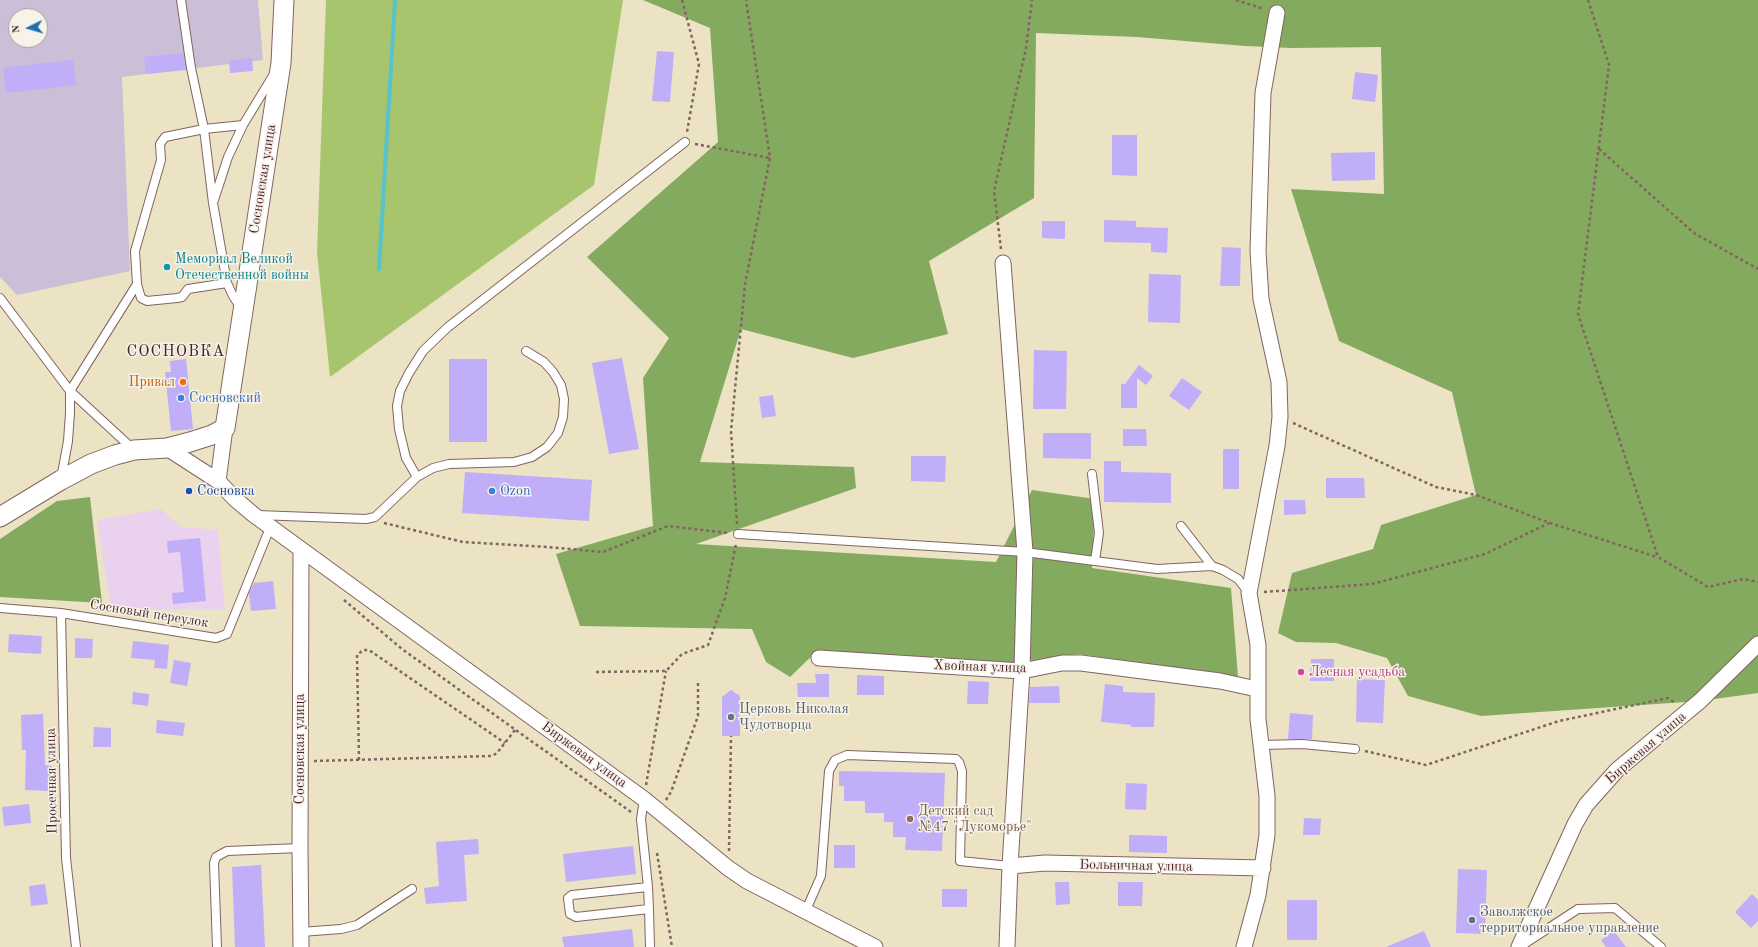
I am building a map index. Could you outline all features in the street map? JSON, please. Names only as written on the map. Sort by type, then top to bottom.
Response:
[{"type":"street","name":"Сосновская улица","points":[[225,428],[281,63],[284,0]]},
{"type":"street","points":[[1244,947],[1258,895],[1263,868],[1267,827],[1266,796],[1260,745],[1258,645],[1249,593],[1277,446],[1280,416],[1279,382],[1261,299],[1258,251],[1263,94],[1277,13]]},
{"type":"street","points":[[1003,264],[1025,552],[1022,671],[1010,866],[1007,947]]},
{"type":"street","points":[[0,517],[61,480],[97,462],[134,450],[167,448],[190,442],[212,435],[225,428]]},
{"type":"street","points":[[218,481],[225,428]]},
{"type":"street","name":"Биржевая улица","points":[[167,448],[218,481],[235,499],[254,515],[644,799],[728,868],[747,881],[806,910],[867,945]]},
{"type":"street","name":"Сосновская улица","points":[[301,550],[301,940]]},
{"type":"street","name":"Биржевая улица","points":[[1520,947],[1574,824],[1586,805],[1617,770],[1700,701],[1758,644]]},
{"type":"street","name":"Хвойная улица","points":[[819,658],[1022,671],[1062,663],[1081,663],[1220,681],[1258,689]]},
{"type":"street","name":"Больничная улица","points":[[1010,866],[1045,864],[1263,868]]},
{"type":"lane","points":[[181,0],[192,76],[204,129],[213,203],[227,283],[233,296],[243,310]]},
{"type":"lane","points":[[213,203],[228,157],[243,125],[281,63]]},
{"type":"lane","points":[[227,283],[188,289],[182,297],[147,301],[141,298],[137,284],[135,251],[161,160],[160,144],[165,137],[204,129],[243,125]]},
{"type":"lane","points":[[417,477],[406,458],[399,429],[397,406],[400,391],[423,351],[448,327],[685,142]]},
{"type":"lane","points":[[61,480],[68,441],[70,391],[137,284]]},
{"type":"lane","points":[[0,298],[70,391],[134,450]]},
{"type":"lane","points":[[254,515],[366,519],[375,517],[417,477],[433,468],[449,464],[514,462],[532,457],[547,447],[558,433],[564,399],[561,385],[553,372],[544,362],[526,351]]},
{"type":"lane","points":[[1092,474],[1099,533],[1095,561]]},
{"type":"lane","points":[[1181,526],[1212,566]]},
{"type":"lane","name":"Сосновый переулок","points":[[0,608],[61,613],[216,638],[227,634],[267,535],[272,528]]},
{"type":"lane","points":[[738,534],[1025,552],[1157,569],[1212,566],[1223,570],[1238,579],[1249,593]]},
{"type":"lane","name":"Просечная улица","points":[[61,613],[66,858],[76,947]]},
{"type":"lane","points":[[1260,745],[1317,745],[1355,749]]},
{"type":"lane","points":[[806,910],[821,876],[829,771],[835,760],[847,755],[956,759],[960,762],[962,771],[960,861],[1010,866]]},
{"type":"lane","points":[[644,799],[641,819],[648,887],[650,947]]},
{"type":"lane","points":[[217,947],[214,863],[216,857],[220,853],[227,851],[300,848]]},
{"type":"lane","points":[[648,887],[572,895],[568,898],[570,914],[576,917],[649,909]]},
{"type":"lane","points":[[301,940],[357,924],[412,889]]},
{"type":"lane","points":[[1520,947],[1578,909],[1614,908],[1661,947]]},
{"type":"path","points":[[682,0],[698,64],[685,142],[770,158]]},
{"type":"path","points":[[644,799],[666,671],[682,654],[708,645],[725,598],[738,534],[731,431],[745,284],[770,158],[746,0]]},
{"type":"path","points":[[1003,264],[994,191],[1026,48],[1032,0]]},
{"type":"path","points":[[1236,0],[1277,13]]},
{"type":"path","points":[[1588,0],[1609,65],[1578,314],[1658,557]]},
{"type":"path","points":[[1598,148],[1694,233],[1758,269]]},
{"type":"path","points":[[1280,416],[1436,487],[1476,495],[1550,523],[1658,557],[1708,587],[1742,579],[1758,582]]},
{"type":"path","points":[[366,519],[463,542],[603,552],[668,526],[738,534]]},
{"type":"path","points":[[1249,593],[1372,584],[1485,554],[1550,523]]},
{"type":"path","points":[[343,599],[402,649],[641,819]]},
{"type":"path","points":[[359,760],[357,655],[363,650],[369,650],[505,743]]},
{"type":"path","points":[[596,672],[666,671]]},
{"type":"path","points":[[659,812],[671,792],[698,716],[698,681]]},
{"type":"path","points":[[1355,749],[1426,765],[1559,721],[1668,698],[1687,712]]},
{"type":"path","points":[[300,761],[492,756],[497,753],[515,730]]},
{"type":"path","points":[[728,868],[732,736]]},
{"type":"path","points":[[656,846],[672,947]]},
{"type":"shaded area","points":[[0,0],[258,0],[263,60],[122,77],[130,271],[17,295],[0,277]]},
{"type":"shaded area","points":[[161,509],[180,527],[218,530],[225,609],[111,610],[97,520]]},
{"type":"green space","points":[[326,0],[623,0],[594,185],[330,377],[317,252]]},
{"type":"green space","points":[[643,0],[1758,0],[1758,693],[1700,701],[1481,716],[1408,696],[1387,658],[1336,643],[1296,642],[1278,633],[1292,573],[1373,549],[1381,525],[1476,495],[1452,392],[1339,341],[1291,189],[1384,194],[1381,47],[1292,48],[1245,46],[1137,37],[1036,33],[1034,198],[929,261],[948,334],[853,358],[741,329],[700,462],[854,467],[856,488],[696,544],[996,562],[1032,490],[1095,499],[1092,568],[1231,588],[1238,677],[1079,654],[996,665],[818,650],[790,677],[766,662],[752,629],[580,626],[556,554],[653,526],[643,378],[669,338],[587,257],[718,142],[710,28]]},
{"type":"green space","points":[[90,497],[102,603],[0,597],[0,539],[57,501]]},
{"type":"building","points":[[657,51],[674,52],[670,102],[652,101]]},
{"type":"building","points":[[183,53],[186,70],[146,74],[144,57]]},
{"type":"building","points":[[252,58],[253,71],[230,73],[229,61]]},
{"type":"building","points":[[73,60],[76,85],[6,93],[3,68]]},
{"type":"building","points":[[1355,72],[1378,75],[1375,102],[1352,99]]},
{"type":"building","points":[[1112,135],[1137,135],[1137,176],[1112,175]]},
{"type":"building","points":[[1375,152],[1375,180],[1332,181],[1331,153]]},
{"type":"building","points":[[1104,220],[1136,221],[1136,227],[1168,228],[1167,253],[1151,252],[1151,243],[1104,242]]},
{"type":"building","points":[[1042,221],[1065,221],[1065,239],[1042,238]]},
{"type":"building","points":[[1222,247],[1241,248],[1240,286],[1220,286]]},
{"type":"building","points":[[1149,274],[1181,275],[1180,323],[1148,322]]},
{"type":"building","points":[[1034,350],[1067,351],[1066,409],[1033,409]]},
{"type":"building","points":[[622,358],[639,449],[609,454],[592,363]]},
{"type":"building","points":[[186,359],[193,429],[171,431],[165,372],[171,372],[170,361]]},
{"type":"building","points":[[449,359],[487,359],[487,442],[449,442]]},
{"type":"building","points":[[1139,365],[1153,376],[1146,385],[1137,378],[1137,408],[1121,408],[1121,384],[1125,384]]},
{"type":"building","points":[[1182,378],[1202,392],[1189,410],[1169,396]]},
{"type":"building","points":[[773,395],[776,416],[762,418],[759,397]]},
{"type":"building","points":[[1123,429],[1146,429],[1147,446],[1123,446]]},
{"type":"building","points":[[1043,433],[1091,433],[1091,459],[1043,458]]},
{"type":"building","points":[[1223,449],[1239,449],[1239,489],[1223,489]]},
{"type":"building","points":[[911,456],[946,456],[945,482],[911,481]]},
{"type":"building","points":[[1104,461],[1121,461],[1121,472],[1171,473],[1171,503],[1104,502]]},
{"type":"building","points":[[465,472],[592,480],[589,521],[462,513]]},
{"type":"building","points":[[1326,478],[1364,478],[1365,498],[1326,498]]},
{"type":"building","points":[[1284,500],[1305,500],[1306,514],[1284,515]]},
{"type":"building","points":[[200,538],[206,601],[173,604],[172,593],[184,592],[180,552],[168,553],[167,541]]},
{"type":"building","points":[[273,581],[276,609],[251,611],[249,593],[254,583]]},
{"type":"building","points":[[9,634],[42,636],[41,654],[8,652]]},
{"type":"building","points":[[75,638],[93,639],[92,658],[75,658]]},
{"type":"building","points":[[133,641],[169,645],[167,669],[154,668],[155,660],[131,658]]},
{"type":"building","points":[[1311,659],[1334,659],[1334,681],[1310,681]]},
{"type":"building","points":[[174,660],[191,663],[187,686],[170,683]]},
{"type":"building","points":[[815,674],[829,674],[829,697],[798,697],[797,683],[816,683]]},
{"type":"building","points":[[857,675],[884,676],[884,695],[857,695]]},
{"type":"building","points":[[1357,679],[1385,680],[1383,723],[1356,722]]},
{"type":"building","points":[[968,681],[989,682],[988,704],[967,704]]},
{"type":"building","points":[[1105,684],[1123,686],[1123,692],[1155,693],[1154,727],[1131,727],[1131,725],[1101,722]]},
{"type":"building","points":[[1059,686],[1060,703],[1029,703],[1030,687]]},
{"type":"building","name":"Церковь Николая Чудотворца","points":[[731,690],[740,696],[740,736],[722,736],[722,697]]},
{"type":"building","points":[[133,692],[149,694],[148,706],[132,704]]},
{"type":"building","points":[[1290,713],[1313,715],[1312,739],[1288,739]]},
{"type":"building","points":[[43,714],[45,765],[52,766],[51,791],[25,790],[26,750],[22,750],[21,715]]},
{"type":"building","points":[[157,720],[185,723],[183,736],[156,733]]},
{"type":"building","points":[[94,727],[111,728],[111,747],[93,747]]},
{"type":"building","points":[[839,771],[945,773],[942,851],[905,850],[906,837],[893,837],[893,822],[884,822],[884,813],[865,813],[865,801],[844,801],[844,786],[839,786]]},
{"type":"building","points":[[1126,783],[1147,784],[1146,810],[1125,809]]},
{"type":"building","points":[[29,804],[31,823],[4,826],[2,807]]},
{"type":"building","points":[[1304,818],[1321,819],[1320,835],[1303,835]]},
{"type":"building","points":[[1129,835],[1167,836],[1167,853],[1129,852]]},
{"type":"building","points":[[478,839],[479,854],[464,855],[467,901],[426,904],[424,888],[439,886],[436,842]]},
{"type":"building","points":[[834,845],[855,845],[855,868],[834,868]]},
{"type":"building","points":[[633,846],[636,874],[566,882],[563,854]]},
{"type":"building","points":[[261,865],[265,947],[235,947],[232,867]]},
{"type":"building","points":[[1458,869],[1487,870],[1485,934],[1456,933]]},
{"type":"building","points":[[1055,882],[1069,882],[1070,904],[1056,905]]},
{"type":"building","points":[[1118,882],[1143,882],[1142,906],[1118,906]]},
{"type":"building","points":[[45,884],[48,904],[31,906],[29,886]]},
{"type":"building","points":[[942,889],[967,889],[967,907],[942,907]]},
{"type":"building","points":[[1752,894],[1758,900],[1758,921],[1751,928],[1735,912]]},
{"type":"building","points":[[1287,900],[1317,900],[1317,940],[1287,940]]},
{"type":"building","points":[[632,929],[634,947],[564,947],[562,937]]},
{"type":"building","points":[[1424,931],[1431,947],[1386,947]]},
{"type":"building","points":[[1614,931],[1626,947],[1606,947],[1601,940]]},
{"type":"waterway","points":[[379,269],[395,0]]},
{"type":"place","name":"Мемориал Великой Отечественной войны","points":[[167,267]]},
{"type":"place","name":"Привал","points":[[183,382]]},
{"type":"place","name":"Сосновский","points":[[181,398]]},
{"type":"place","name":"Сосновка","points":[[189,491]]},
{"type":"place","name":"Ozon","points":[[492,491]]},
{"type":"place","name":"Лесная усадьба","points":[[1301,672]]},
{"type":"place","name":"Церковь Николая Чудотворца","points":[[731,717]]},
{"type":"place","name":"Детский сад №47 \"Лукоморье\"","points":[[910,819]]},
{"type":"place","name":"Заволжское территориальное управление","points":[[1472,920]]},
{"type":"district","name":"СОСНОВКА","points":[[176,352]]}]
